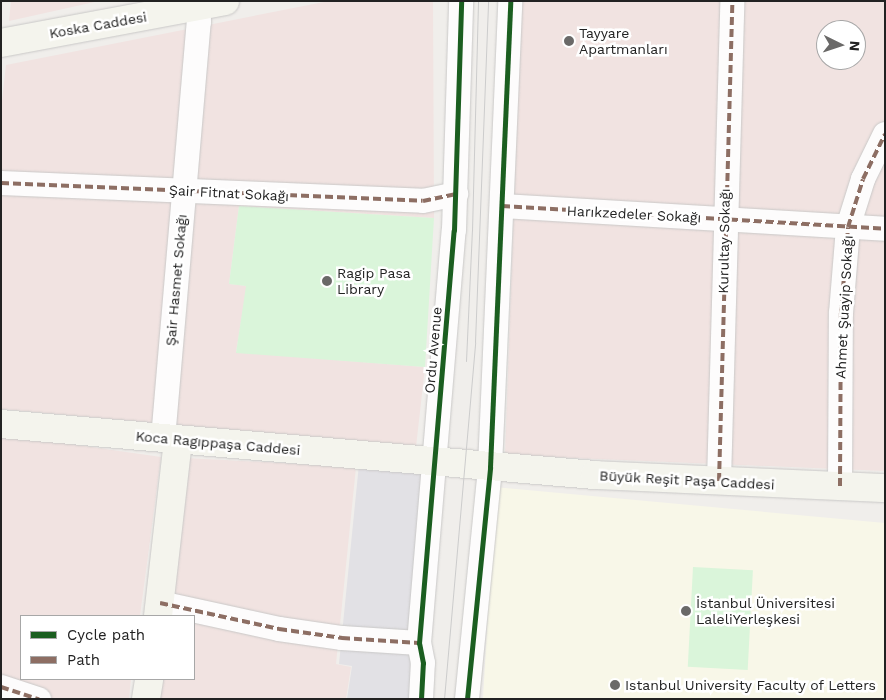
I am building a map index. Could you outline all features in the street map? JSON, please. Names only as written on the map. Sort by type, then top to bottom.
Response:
[{"type":"street","name":"Koska Caddesi","points":[[1,43],[198,4],[225,1]]},
{"type":"street","name":"Ordu Avenue","points":[[420,699],[423,663],[419,644],[451,281],[456,194],[461,1]]},
{"type":"street","points":[[467,699],[490,467],[510,1]]},
{"type":"street","name":"Kurultay Sokağı","points":[[719,481],[724,219],[732,1]]},
{"type":"street","name":"Şair Hasmet Sokağı","points":[[170,439],[183,191],[198,4]]},
{"type":"street","name":"Ahmet Şuayip Sokağı","points":[[840,486],[841,313],[848,227],[864,179],[885,134]]},
{"type":"street","name":"Şair Fitnat Sokağı","points":[[1,183],[423,201],[456,194]]},
{"type":"street","name":"Harıkzedeler Sokağı","points":[[502,206],[885,229]]},
{"type":"street","name":"Koca Ragıppaşa Caddesi","points":[[1,424],[490,467]]},
{"type":"street","points":[[170,439],[159,609],[193,615]]},
{"type":"street","name":"Büyük Reşit Paşa Caddesi","points":[[490,467],[595,475],[885,488]]},
{"type":"street","points":[[195,615],[278,630],[342,638],[419,644]]},
{"type":"street","points":[[146,699],[149,680]]},
{"type":"street","points":[[1,686],[39,699]]},
{"type":"shaded area","points":[[11,1],[99,1],[9,21]]},
{"type":"shaded area","points":[[329,1],[433,1],[434,218],[239,206],[229,284],[247,286],[236,352],[425,367],[416,447],[1,409],[1,110],[6,65]]},
{"type":"shaded area","points":[[521,1],[885,1],[885,471],[505,455]]},
{"type":"shaded area","points":[[1,434],[161,457],[140,615],[20,615],[20,680],[131,680],[129,699],[1,699]]},
{"type":"shaded area","points":[[186,458],[356,467],[336,664],[351,667],[346,699],[155,699],[157,680],[195,680],[195,615],[165,615]]},
{"type":"shaded area","points":[[359,464],[424,470],[409,643],[412,683],[411,699],[347,699],[352,666],[339,664]]},
{"type":"shaded area","name":"İstanbul Üniversitesi LaleliYerleşkesi","points":[[495,487],[885,523],[885,699],[483,699]]},
{"type":"green space","points":[[239,206],[434,218],[425,367],[236,353],[246,286],[229,284]]},
{"type":"green space","points":[[693,567],[753,570],[748,670],[688,667]]},
{"type":"tram line","points":[[466,361],[472,231],[478,1]]},
{"type":"tram line","points":[[444,699],[475,342],[488,1]]},
{"type":"marked path","points":[[719,481],[732,1]]},
{"type":"marked path","points":[[840,486],[841,313],[848,227],[863,179],[885,134]]},
{"type":"marked path","points":[[1,183],[423,201],[456,194]]},
{"type":"marked path","points":[[502,206],[885,229]]},
{"type":"marked path","points":[[160,603],[279,629],[342,638],[419,643]]},
{"type":"marked path","points":[[1,687],[39,699]]},
{"type":"cycle path","points":[[421,699],[423,663],[419,643],[454,230],[461,1]]},
{"type":"cycle path","points":[[467,699],[490,467],[510,1]]},
{"type":"place","name":"Tayyare Apartmanları","points":[[569,41]]},
{"type":"place","name":"Ragip Pasa Library","points":[[327,281]]},
{"type":"place","name":"İstanbul Üniversitesi LaleliYerleşkesi","points":[[686,611]]},
{"type":"place","name":"Istanbul University Faculty of Letters","points":[[615,685]]}]
